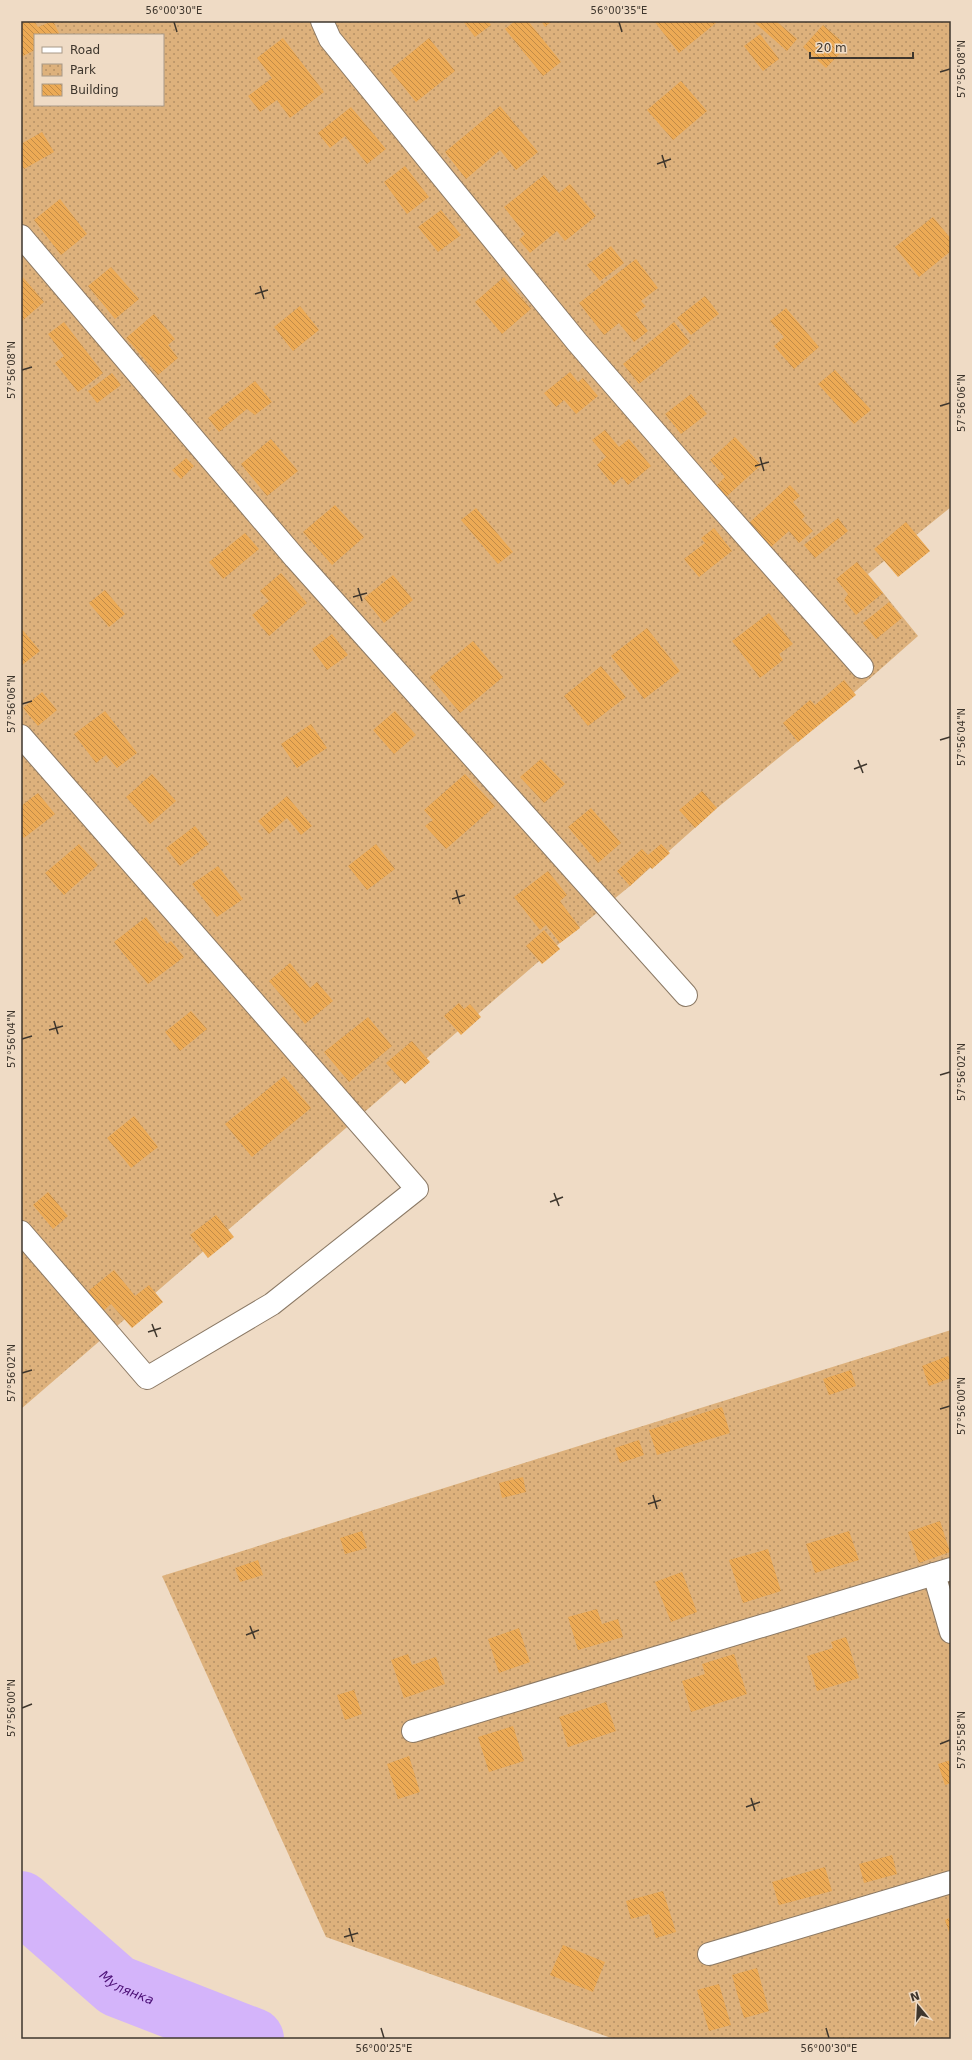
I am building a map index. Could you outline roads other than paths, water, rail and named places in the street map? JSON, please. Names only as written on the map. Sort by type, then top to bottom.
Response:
[{"type":"street","points":[[322,21],[330,39],[578,342],[707,492],[862,667]]},
{"type":"street","points":[[21,236],[295,558],[686,996]]},
{"type":"street","points":[[21,736],[417,1189],[272,1304],[147,1378],[21,1232]]},
{"type":"street","points":[[413,1731],[943,1572],[951,1632]]},
{"type":"street","points":[[709,1954],[951,1882]]},
{"type":"waterway","name":"Мулянка","points":[[21,1902],[117,1986],[253,2039]]}]
